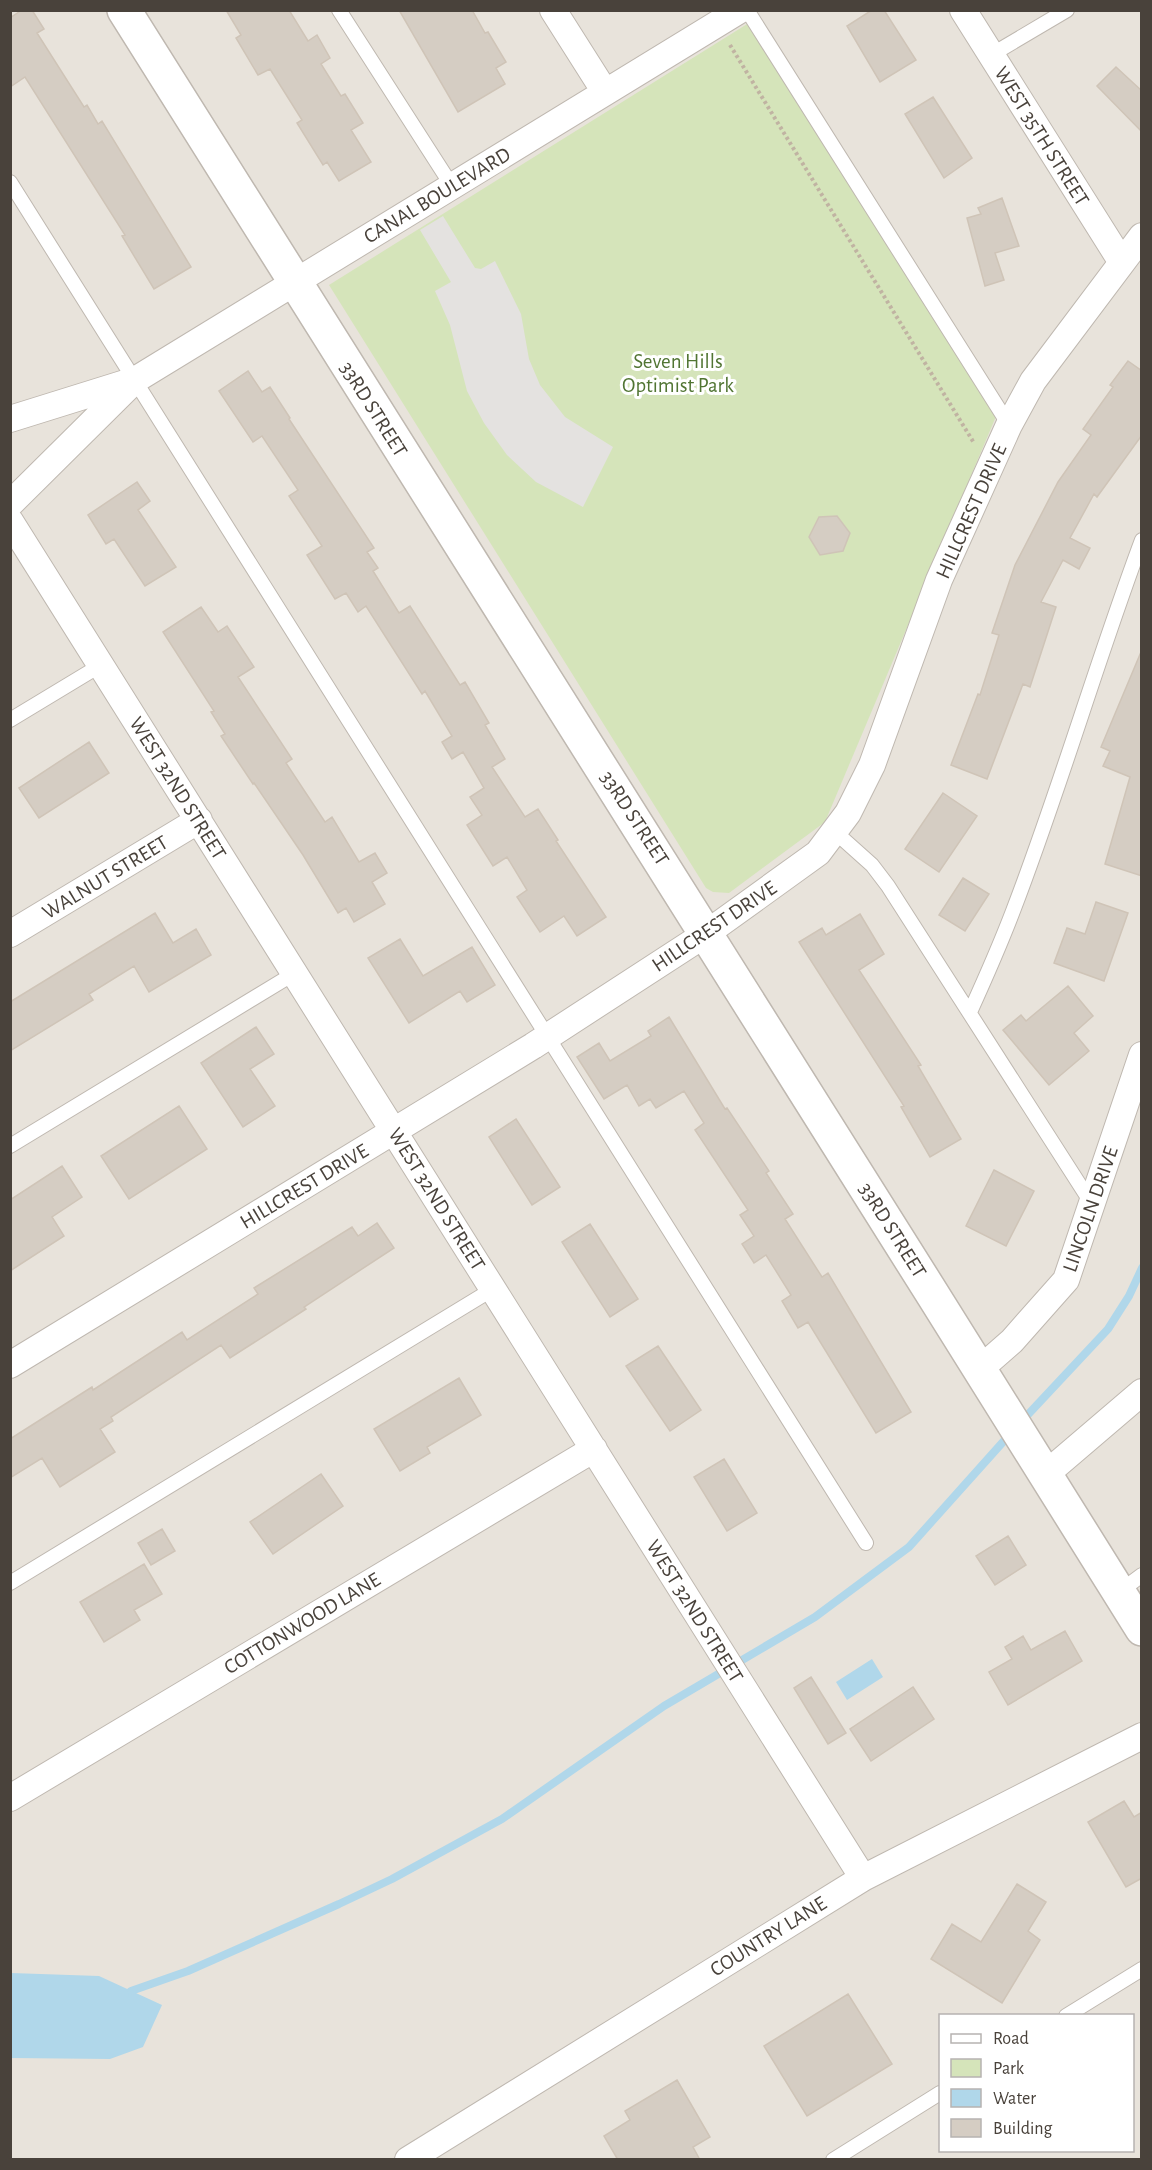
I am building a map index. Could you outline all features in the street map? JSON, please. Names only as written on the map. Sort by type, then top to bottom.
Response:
[{"type":"street","name":"33RD STREET","points":[[124,10],[1002,1404],[1040,1463],[1130,1583],[1142,1629]]},
{"type":"street","points":[[553,10],[605,92]]},
{"type":"street","name":"CANAL BOULEVARD","points":[[10,504],[135,380],[740,10]]},
{"type":"street","name":"WEST 35TH STREET","points":[[963,10],[1121,261]]},
{"type":"street","name":"HILLCREST DRIVE","points":[[10,1365],[548,1037],[707,933],[818,853],[848,813],[872,765],[903,685],[939,580],[1009,425],[1033,381],[1142,236]]},
{"type":"street","name":"CANAL BOULEVARD","points":[[10,419],[135,380]]},
{"type":"street","name":"WEST 32ND STREET","points":[[10,521],[863,1878]]},
{"type":"street","name":"WALNUT STREET","points":[[10,934],[199,820]]},
{"type":"street","name":"LINCOLN DRIVE","points":[[980,1369],[1012,1341],[1066,1280],[1142,1055]]},
{"type":"street","points":[[1040,1463],[1142,1392]]},
{"type":"street","name":"COTTONWOOD LANE","points":[[10,1798],[594,1449]]},
{"type":"street","name":"COUNTRY LANE","points":[[408,2160],[863,1878],[1142,1736]]},
{"type":"lane","points":[[339,10],[452,186]]},
{"type":"lane","points":[[747,10],[1009,425]]},
{"type":"lane","points":[[991,56],[1067,10]]},
{"type":"lane","points":[[10,182],[866,1543]]},
{"type":"lane","points":[[970,1012],[1013,912],[1053,800],[1115,612],[1142,540]]},
{"type":"lane","points":[[10,720],[101,665]]},
{"type":"lane","points":[[834,831],[872,865],[882,879],[1092,1204]]},
{"type":"lane","points":[[10,1146],[295,973]]},
{"type":"lane","points":[[10,1582],[493,1289]]},
{"type":"lane","points":[[1069,2014],[1142,1969]]},
{"type":"lane","points":[[833,2160],[939,2094]]},
{"type":"path","points":[[716,25],[975,443]]},
{"type":"shaded area","points":[[11,11],[1141,11],[1141,2159],[11,2160]]},
{"type":"shaded area","points":[[443,216],[475,268],[481,269],[495,261],[521,314],[529,359],[540,385],[565,417],[613,447],[583,507],[536,482],[507,455],[484,423],[467,391],[450,325],[435,291],[451,282],[420,230]]},
{"type":"green space","name":"Seven Hills Optimist Park","points":[[752,21],[997,414],[825,822],[729,893],[713,892],[706,888],[329,285]]},
{"type":"water","points":[[872,1659],[883,1677],[847,1700],[836,1682]]},
{"type":"water","points":[[11,1973],[99,1976],[162,2005],[143,2047],[110,2059],[11,2058]]},
{"type":"building","points":[[22,10],[32,10],[44,29],[37,33],[84,107],[87,105],[98,124],[102,121],[191,267],[154,289],[122,236],[125,235],[25,77],[10,87],[10,18]]},
{"type":"building","points":[[226,10],[289,10],[308,41],[317,35],[330,58],[321,64],[341,96],[345,94],[363,123],[351,130],[371,162],[339,181],[327,162],[323,165],[297,123],[302,120],[270,69],[258,75],[236,38],[241,35]]},
{"type":"building","points":[[399,10],[472,10],[506,62],[496,68],[505,84],[458,112]]},
{"type":"building","points":[[872,10],[884,10],[916,60],[880,82],[847,26]]},
{"type":"building","points":[[1116,67],[1142,91],[1142,132],[1097,86]]},
{"type":"building","points":[[933,97],[972,158],[944,178],[905,114]]},
{"type":"building","points":[[1002,198],[1019,246],[995,253],[1004,280],[985,286],[967,218],[981,214],[978,208]]},
{"type":"building","points":[[1128,361],[1142,371],[1142,435],[1097,497],[1094,494],[1070,538],[1090,548],[1079,569],[1063,560],[1041,602],[1056,607],[1030,687],[1023,684],[987,779],[951,765],[978,694],[980,695],[999,635],[992,633],[1015,565],[1058,482],[1091,435],[1083,429],[1113,387],[1110,385]]},
{"type":"building","points":[[248,371],[262,392],[270,387],[374,548],[367,552],[378,568],[373,571],[399,613],[410,606],[460,685],[465,682],[489,723],[485,725],[505,759],[492,767],[525,817],[538,809],[558,840],[556,841],[606,917],[577,936],[564,916],[540,932],[517,897],[527,890],[507,857],[493,866],[467,825],[482,815],[470,797],[484,788],[463,752],[452,759],[442,742],[452,736],[425,691],[422,694],[366,606],[358,612],[346,593],[335,599],[307,555],[322,546],[289,496],[298,490],[262,436],[253,442],[219,391]]},
{"type":"building","points":[[137,482],[150,501],[138,510],[176,567],[145,586],[114,539],[106,544],[88,515]]},
{"type":"building","points":[[837,516],[850,533],[843,551],[820,555],[809,537],[819,517]]},
{"type":"building","points":[[201,607],[218,632],[227,626],[254,667],[238,677],[292,759],[286,763],[325,822],[332,817],[359,862],[375,853],[387,873],[372,882],[385,904],[354,922],[346,908],[338,913],[303,855],[221,736],[225,734],[211,712],[214,711],[163,632]]},
{"type":"building","points":[[1141,652],[1142,876],[1105,864],[1130,777],[1103,766],[1110,751],[1101,747]]},
{"type":"building","points":[[89,742],[109,773],[39,818],[19,788]]},
{"type":"building","points":[[943,793],[977,816],[939,872],[905,849]]},
{"type":"building","points":[[963,878],[989,894],[965,931],[939,915]]},
{"type":"building","points":[[1096,902],[1128,913],[1104,981],[1054,963],[1067,928],[1085,934]]},
{"type":"building","points":[[155,913],[173,943],[196,929],[211,955],[149,992],[134,966],[89,994],[93,1000],[10,1051],[10,1002]]},
{"type":"building","points":[[860,914],[884,954],[859,970],[921,1065],[918,1066],[961,1139],[930,1157],[901,1107],[904,1106],[799,942],[822,928],[826,935]]},
{"type":"building","points":[[400,939],[423,976],[472,947],[495,985],[467,1002],[460,991],[409,1023],[368,958]]},
{"type":"building","points":[[1068,986],[1093,1016],[1074,1033],[1089,1051],[1049,1085],[1003,1030],[1021,1015],[1026,1021]]},
{"type":"building","points":[[669,1017],[725,1109],[727,1108],[769,1171],[766,1173],[793,1214],[785,1219],[822,1277],[828,1273],[911,1412],[876,1433],[808,1322],[798,1328],[782,1301],[791,1295],[766,1255],[754,1263],[742,1244],[754,1236],[740,1215],[748,1210],[695,1130],[704,1123],[684,1091],[656,1108],[650,1099],[639,1106],[627,1085],[604,1099],[577,1057],[599,1043],[610,1061],[651,1036],[648,1031]]},
{"type":"building","points":[[256,1027],[274,1054],[250,1069],[275,1106],[243,1127],[201,1063]]},
{"type":"building","points":[[179,1106],[207,1149],[129,1199],[101,1156]]},
{"type":"building","points":[[516,1119],[560,1187],[532,1205],[489,1137]]},
{"type":"building","points":[[62,1166],[82,1197],[52,1217],[64,1236],[10,1271],[10,1200]]},
{"type":"building","points":[[994,1170],[1034,1191],[1006,1246],[966,1226]]},
{"type":"building","points":[[377,1223],[394,1248],[230,1358],[221,1345],[111,1417],[113,1421],[100,1429],[115,1452],[60,1487],[42,1458],[10,1478],[10,1439],[92,1387],[93,1390],[182,1332],[187,1340],[258,1294],[254,1288],[352,1227],[358,1236]]},
{"type":"building","points":[[590,1224],[638,1299],[610,1317],[562,1242]]},
{"type":"building","points":[[658,1346],[701,1410],[670,1431],[626,1366]]},
{"type":"building","points":[[459,1378],[481,1415],[427,1447],[430,1453],[400,1471],[374,1429]]},
{"type":"building","points":[[724,1459],[757,1513],[727,1531],[694,1477]]},
{"type":"building","points":[[321,1474],[343,1506],[273,1554],[250,1522]]},
{"type":"building","points":[[162,1529],[175,1551],[151,1565],[138,1543]]},
{"type":"building","points":[[1008,1536],[1026,1565],[995,1585],[976,1556]]},
{"type":"building","points":[[144,1564],[162,1594],[134,1610],[140,1620],[104,1642],[80,1602]]},
{"type":"building","points":[[1065,1631],[1082,1661],[1008,1705],[989,1672],[1012,1659],[1005,1647],[1023,1636],[1031,1650]]},
{"type":"building","points":[[811,1677],[846,1733],[828,1744],[794,1688]]},
{"type":"building","points":[[913,1687],[934,1719],[871,1761],[850,1729]]},
{"type":"building","points":[[1124,1801],[1134,1817],[1142,1812],[1142,1878],[1126,1887],[1088,1822]]},
{"type":"building","points":[[1017,1884],[1046,1902],[1028,1931],[1040,1940],[1002,2003],[931,1959],[952,1924],[981,1942]]},
{"type":"building","points":[[848,1994],[892,2064],[807,2116],[764,2046]]},
{"type":"building","points":[[677,2080],[710,2137],[693,2147],[700,2160],[618,2160],[604,2136],[630,2120],[625,2111]]},
{"type":"waterway","points":[[1021,1422],[1108,1329],[1129,1296],[1142,1268]]},
{"type":"waterway","points":[[131,1991],[188,1971],[339,1904],[392,1879],[502,1819],[664,1706],[815,1617],[909,1547],[1011,1433]]}]
